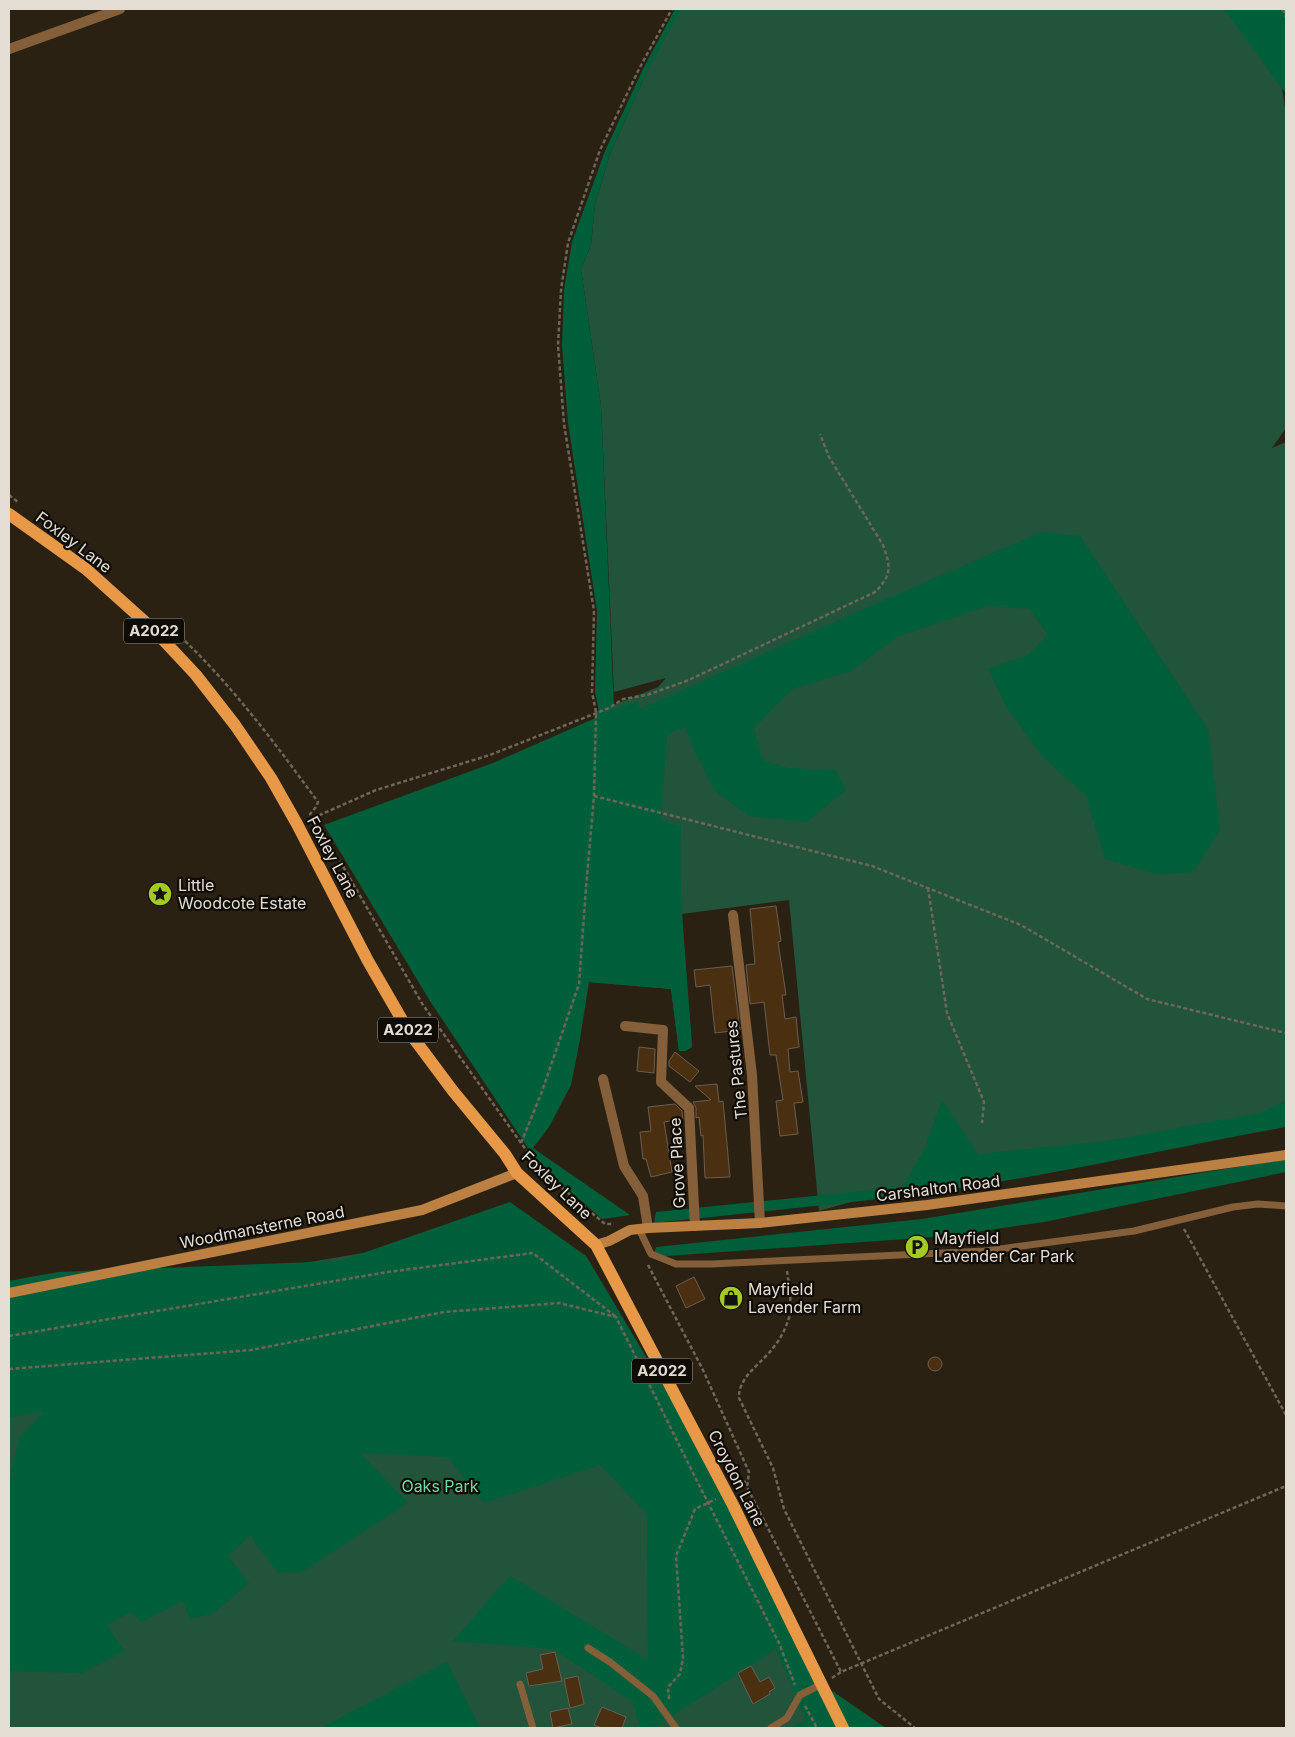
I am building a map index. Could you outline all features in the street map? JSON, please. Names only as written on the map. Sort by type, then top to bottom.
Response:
[{"type":"main road","name":"Foxley Lane","points":[[9,514],[86,569],[154,630],[196,675],[235,725],[270,778],[297,824],[368,961],[409,1032],[517,1173],[596,1245]]},
{"type":"main road","name":"Carshalton Road","points":[[596,1245],[639,1229],[760,1223],[927,1205],[1286,1155]]},
{"type":"main road","name":"Woodmansterne Road","points":[[9,1293],[422,1210],[517,1173]]},
{"type":"main road","name":"Croydon Lane","points":[[596,1245],[722,1485],[843,1728]]},
{"type":"street","points":[[9,49],[120,9]]},
{"type":"street","name":"The Pastures","points":[[732,915],[752,1075],[760,1223]]},
{"type":"street","name":"Grove Place","points":[[625,1026],[662,1030],[661,1082],[690,1108],[695,1226]]},
{"type":"street","points":[[604,1078],[624,1166],[643,1196],[639,1229]]},
{"type":"lane","points":[[639,1229],[651,1254],[676,1264],[712,1264],[985,1251],[1134,1231],[1233,1207],[1258,1204],[1286,1206]]},
{"type":"lane","points":[[588,1648],[610,1662],[653,1696],[674,1727]]},
{"type":"lane","points":[[520,1684],[533,1728]]},
{"type":"lane","points":[[771,1728],[787,1718],[800,1695],[822,1684]]},
{"type":"path","points":[[639,1229],[625,1224],[605,1224],[542,1171],[521,1143],[541,1094],[579,984],[594,796],[596,712],[592,692],[594,611],[564,424],[558,346],[561,290],[568,243],[600,150],[640,67],[672,9]]},
{"type":"path","points":[[1283,9],[1286,17]]},
{"type":"path","points":[[297,824],[348,804],[376,790],[490,755],[609,708],[623,699],[647,695],[689,680],[875,592],[885,582],[889,571],[883,545],[829,457],[820,434]]},
{"type":"path","points":[[594,796],[872,866],[1021,925],[1147,998],[1286,1033]]},
{"type":"path","points":[[928,888],[947,1013],[984,1102],[982,1124]]},
{"type":"path","points":[[1180,1221],[1286,1415]]},
{"type":"path","points":[[9,1336],[388,1272],[533,1253],[616,1317],[779,1643],[800,1695],[817,1728]]},
{"type":"path","points":[[645,1259],[703,1370],[749,1472],[747,1487],[841,1672],[1286,1486]]},
{"type":"path","points":[[786,1260],[790,1290],[788,1320],[774,1347],[742,1383],[739,1398],[773,1468],[784,1509],[879,1699],[914,1728]]},
{"type":"path","points":[[9,1369],[251,1350],[444,1312],[559,1303],[616,1317]]},
{"type":"path","points":[[734,1486],[748,1481]]},
{"type":"path","points":[[674,1727],[668,1687],[680,1674],[683,1658],[676,1556],[695,1509],[717,1499]]},
{"type":"green space","points":[[675,9],[1286,9],[1286,93],[1282,88],[1286,114],[1286,428],[1272,448],[1286,442],[1286,1122],[903,1187],[819,1211],[789,900],[682,914],[692,1047],[685,1051],[679,1051],[671,989],[589,982],[596,712],[658,687],[666,678],[614,692],[601,406],[581,269],[591,245],[595,204],[610,154]]},
{"type":"green space","points":[[675,9],[681,9],[646,74],[610,154],[595,204],[591,245],[581,269],[601,406],[614,709],[638,701],[640,709],[1042,532],[1080,536],[1208,729],[1220,829],[1194,872],[1157,874],[1105,859],[1086,796],[1042,756],[1007,708],[988,669],[1028,655],[1048,635],[1030,609],[987,606],[897,637],[851,671],[792,689],[754,728],[763,760],[787,768],[835,770],[846,790],[806,822],[749,816],[715,791],[692,746],[685,727],[667,735],[661,820],[681,826],[682,909],[692,1047],[685,1051],[679,1051],[671,989],[589,982],[571,1085],[549,1127],[533,1148],[630,1215],[602,1219],[538,1163],[430,1001],[324,825],[493,763],[600,716],[595,692],[597,611],[568,423],[562,346],[564,290],[572,242],[605,151],[643,69]]},
{"type":"green space","points":[[1224,9],[1286,9],[1286,93],[1281,87]]},
{"type":"green space","points":[[942,1100],[978,1154],[1107,1141],[1260,1113],[1286,1101],[1286,1127],[1061,1171],[925,1193],[654,1223],[656,1212],[903,1187],[925,1148]]},
{"type":"green space","points":[[1286,1159],[1286,1172],[1044,1222],[947,1236],[653,1257],[656,1247],[922,1219]]},
{"type":"green space","name":"Oaks Park","points":[[510,1202],[586,1256],[722,1485],[822,1684],[886,1728],[791,1728],[806,1720],[776,1649],[653,1728],[640,1728],[633,1702],[554,1649],[453,1641],[510,1576],[648,1660],[647,1514],[600,1465],[484,1503],[448,1457],[360,1453],[408,1503],[302,1572],[278,1573],[250,1535],[228,1556],[249,1583],[214,1613],[190,1619],[183,1601],[141,1622],[131,1612],[107,1625],[124,1651],[82,1673],[9,1671],[9,1484],[19,1438],[44,1412],[9,1417],[9,1281],[58,1272],[340,1261]]},
{"type":"green space","name":"Oaks Park","points":[[527,1225],[586,1256],[722,1485],[843,1728],[9,1728],[9,1313]]},
{"type":"green space","points":[[447,1662],[480,1728],[321,1728]]},
{"type":"building","points":[[776,906],[781,941],[778,942],[786,995],[782,995],[785,1019],[796,1017],[799,1047],[788,1049],[790,1072],[798,1071],[803,1102],[794,1103],[798,1134],[780,1136],[776,1101],[783,1100],[776,1055],[770,1055],[764,1002],[750,1004],[746,965],[755,964],[750,909]]},
{"type":"building","points":[[732,966],[740,1030],[715,1033],[710,985],[696,987],[694,970]]},
{"type":"building","points":[[639,1047],[655,1049],[654,1073],[637,1071]]},
{"type":"building","points":[[675,1052],[699,1071],[690,1082],[669,1066],[669,1061]]},
{"type":"building","points":[[717,1084],[719,1102],[723,1101],[730,1177],[705,1178],[703,1135],[701,1136],[699,1117],[696,1118],[696,1108],[693,1102],[711,1100],[695,1086]]},
{"type":"building","points":[[675,1104],[682,1111],[683,1119],[664,1122],[672,1172],[651,1177],[646,1159],[643,1159],[640,1132],[651,1131],[648,1107]]},
{"type":"building","points":[[694,1277],[705,1299],[686,1308],[676,1286]]},
{"type":"building","points":[[932,1357],[938,1357],[942,1364],[938,1371],[932,1371],[928,1367],[928,1361]]},
{"type":"building","points":[[555,1652],[562,1681],[529,1686],[526,1673],[543,1669],[540,1655]]},
{"type":"building","points":[[751,1666],[760,1682],[769,1677],[775,1688],[769,1692],[770,1694],[753,1704],[738,1673]]},
{"type":"building","points":[[578,1676],[584,1704],[570,1708],[564,1679]]},
{"type":"building","points":[[602,1707],[626,1717],[622,1728],[602,1728],[594,1725]]},
{"type":"building","points":[[568,1708],[572,1724],[553,1728],[550,1712]]},
{"type":"place","name":"Little Woodcote Estate","points":[[160,894]]},
{"type":"place","name":"Mayfield Lavender Car Park","points":[[917,1247]]},
{"type":"place","name":"Mayfield Lavender Farm","points":[[731,1298]]}]
